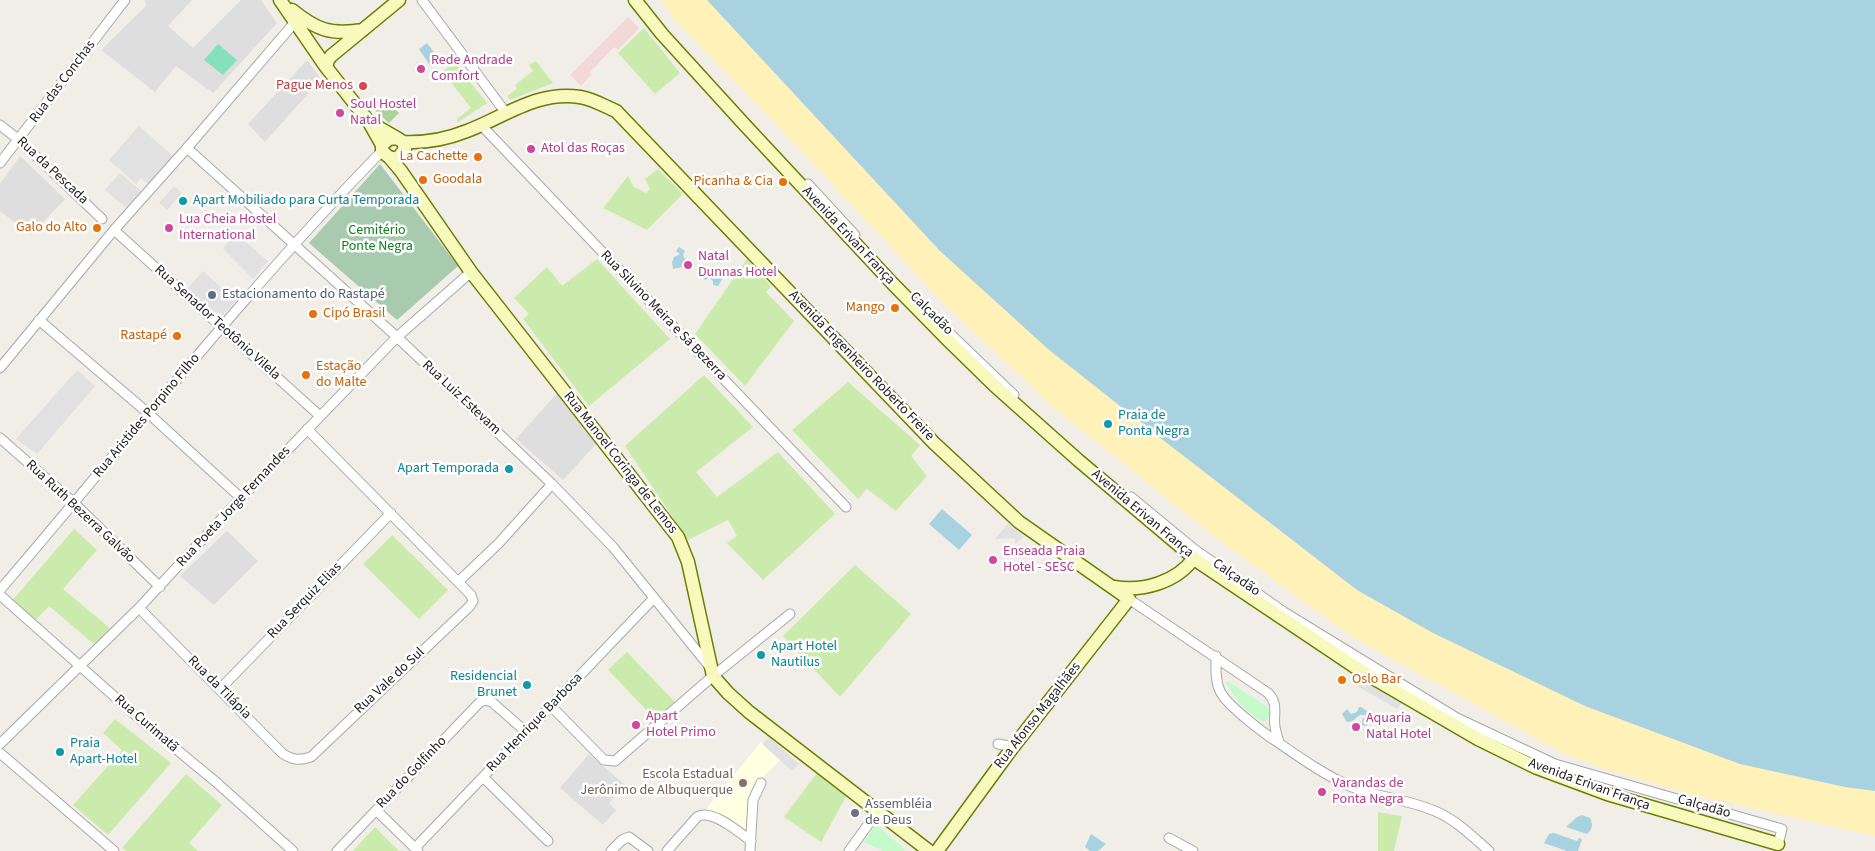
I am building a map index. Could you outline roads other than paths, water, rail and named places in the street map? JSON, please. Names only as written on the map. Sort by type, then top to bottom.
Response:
[{"type":"street","name":"Rua das Conchas","points":[[0,162],[19,140],[125,0]]},
{"type":"street","points":[[280,0],[326,67],[369,122],[400,140],[404,150],[389,153],[388,139],[400,140]]},
{"type":"street","points":[[280,0],[317,28],[341,32],[364,30]]},
{"type":"street","points":[[326,67],[331,56],[400,0]]},
{"type":"street","points":[[422,0],[506,113]]},
{"type":"street","name":"Avenida Erivan França","points":[[635,0],[662,34],[743,124],[948,340],[995,386],[1078,460],[1194,558],[1361,671],[1478,739],[1536,768],[1616,796],[1778,844]]},
{"type":"street","name":"Calçadão","points":[[642,0],[752,125],[880,263],[940,324],[1089,463],[1194,549],[1284,612],[1456,718],[1555,764],[1782,829],[1778,844]]},
{"type":"street","points":[[0,368],[114,230],[295,22]]},
{"type":"street","name":"Avenida Engenheiro Roberto Freire","points":[[400,140],[417,143],[452,137],[534,101],[550,97],[582,97],[616,111],[934,443],[1019,522],[1111,587]]},
{"type":"street","name":"Rua Manoel Coringa de Lemos","points":[[369,122],[471,272],[678,537],[688,562],[713,673],[728,693],[749,712],[929,851]]},
{"type":"street","name":"Rua da Pescada","points":[[0,125],[19,140],[102,219]]},
{"type":"street","name":"Rua Silvino Meira e Sá Bezerra","points":[[481,125],[846,507]]},
{"type":"street","name":"Rua Luiz Estevam","points":[[187,148],[397,337],[552,484],[613,547],[713,673]]},
{"type":"street","name":"Rua Aristides Porpino Filho","points":[[0,590],[222,327],[295,244],[389,153]]},
{"type":"street","name":"Rua Senador Teotônio Vilela","points":[[114,230],[320,416]]},
{"type":"street","name":"Rua Poeta Jorge Fernandes","points":[[0,744],[140,608],[241,498],[397,337],[471,272]]},
{"type":"street","points":[[39,320],[148,414],[241,498]]},
{"type":"street","points":[[307,429],[458,582],[499,543],[552,484]]},
{"type":"street","name":"Rua Ruth Bezerra Galvão","points":[[0,438],[74,503],[160,587]]},
{"type":"street","name":"Rua Serquiz Elias","points":[[220,689],[391,513]]},
{"type":"street","points":[[1111,587],[1128,590],[1146,588],[1186,568],[1194,558]]},
{"type":"street","name":"Rua Vale do Sul","points":[[302,760],[311,757],[470,606],[472,598],[458,582]]},
{"type":"street","points":[[1111,587],[1216,656],[1272,697],[1276,707],[1274,726],[1279,743]]},
{"type":"street","name":"Rua Curimatã","points":[[0,594],[163,740],[216,782],[293,851]]},
{"type":"street","name":"Rua Henrique Barbosa","points":[[417,849],[654,598]]},
{"type":"street","name":"Rua Afonso Magalhães","points":[[936,851],[1129,599]]},
{"type":"street","name":"Rua da Tilápia","points":[[140,608],[282,753],[302,760]]},
{"type":"street","points":[[551,706],[604,760],[612,762],[619,758],[713,673],[790,614]]},
{"type":"street","points":[[1216,656],[1217,685],[1221,694],[1263,734],[1340,782],[1353,788],[1410,802],[1438,812],[1465,830],[1489,851]]},
{"type":"street","name":"Rua do Golfinho","points":[[337,851],[480,702],[490,701],[526,732]]},
{"type":"street","points":[[998,744],[1014,747]]},
{"type":"street","points":[[0,753],[109,849]]},
{"type":"street","points":[[484,777],[548,841]]},
{"type":"street","points":[[750,851],[753,800],[761,783]]},
{"type":"street","points":[[377,811],[417,849]]},
{"type":"street","points":[[854,850],[878,811]]},
{"type":"street","points":[[667,851],[697,817],[704,814],[711,815],[740,832],[751,841]]},
{"type":"street","points":[[612,851],[626,838],[634,839],[648,851]]},
{"type":"street","points":[[1170,838],[1193,851]]},
{"type":"water","points":[[707,0],[1875,0],[1875,791],[1845,787],[1740,764],[1585,706],[1433,633],[1357,590],[1048,349],[940,251]]},
{"type":"water","points":[[427,43],[440,60],[431,67],[419,49]]},
{"type":"water","points":[[679,247],[685,251],[683,255],[685,259],[682,267],[673,269],[672,262],[674,257],[680,254],[676,251]]},
{"type":"water","points":[[704,270],[709,273],[711,270],[715,270],[716,274],[723,278],[718,286],[713,285],[713,281],[709,278],[705,280],[700,275]]},
{"type":"water","points":[[942,509],[972,535],[959,550],[929,524]]},
{"type":"water","points":[[1359,707],[1374,716],[1373,720],[1366,726],[1362,725],[1363,718],[1366,718],[1365,715],[1360,715],[1353,721],[1347,722],[1342,714],[1347,709],[1351,714],[1357,712]]},
{"type":"water","points":[[1582,815],[1590,818],[1592,822],[1592,826],[1587,834],[1566,827],[1577,817]]},
{"type":"water","points":[[1554,833],[1577,841],[1579,838],[1582,839],[1578,851],[1567,851],[1544,843],[1549,834]]},
{"type":"water","points":[[1091,834],[1106,844],[1098,851],[1090,851],[1085,847]]},
{"type":"place","name":"Rede Andrade Comfort","points":[[421,69]]},
{"type":"place","name":"Pague Menos","points":[[363,86]]},
{"type":"place","name":"Soul Hostel Natal","points":[[340,113]]},
{"type":"place","name":"Atol das Roças","points":[[531,149]]},
{"type":"place","name":"La Cachette","points":[[478,157]]},
{"type":"place","name":"Goodala","points":[[423,180]]},
{"type":"place","name":"Picanha & Cia","points":[[783,182]]},
{"type":"place","name":"Apart Mobiliado para Curta Temporada","points":[[183,201]]},
{"type":"place","name":"Galo do Alto","points":[[97,228]]},
{"type":"place","name":"Lua Cheia Hostel International","points":[[169,228]]},
{"type":"place","name":"Natal Dunnas Hotel","points":[[688,265]]},
{"type":"place","name":"Estacionamento do Rastapé","points":[[212,295]]},
{"type":"place","name":"Mango","points":[[895,308]]},
{"type":"place","name":"Cipó Brasil","points":[[313,314]]},
{"type":"place","name":"Rastapé","points":[[177,336]]},
{"type":"place","name":"Estação do Malte","points":[[306,375]]},
{"type":"place","name":"Praia de Ponta Negra","points":[[1108,424]]},
{"type":"place","name":"Apart Temporada","points":[[509,469]]},
{"type":"place","name":"Enseada Praia Hotel - SESC","points":[[993,560]]},
{"type":"place","name":"Apart Hotel Nautilus","points":[[761,655]]},
{"type":"place","name":"Oslo Bar","points":[[1342,680]]},
{"type":"place","name":"Residencial Brunet","points":[[527,685]]},
{"type":"place","name":"Apart Hotel Primo","points":[[636,725]]},
{"type":"place","name":"Aquaria Natal Hotel","points":[[1356,727]]},
{"type":"place","name":"Praia Apart-Hotel","points":[[60,752]]},
{"type":"place","name":"Escola Estadual Jerônimo de Albuquerque","points":[[743,783]]},
{"type":"place","name":"Varandas de Ponta Negra","points":[[1322,792]]},
{"type":"place","name":"Assembléia de Deus","points":[[855,813]]},
{"type":"park label","name":"Cemitério Ponte Negra","points":[[377,240]]}]
